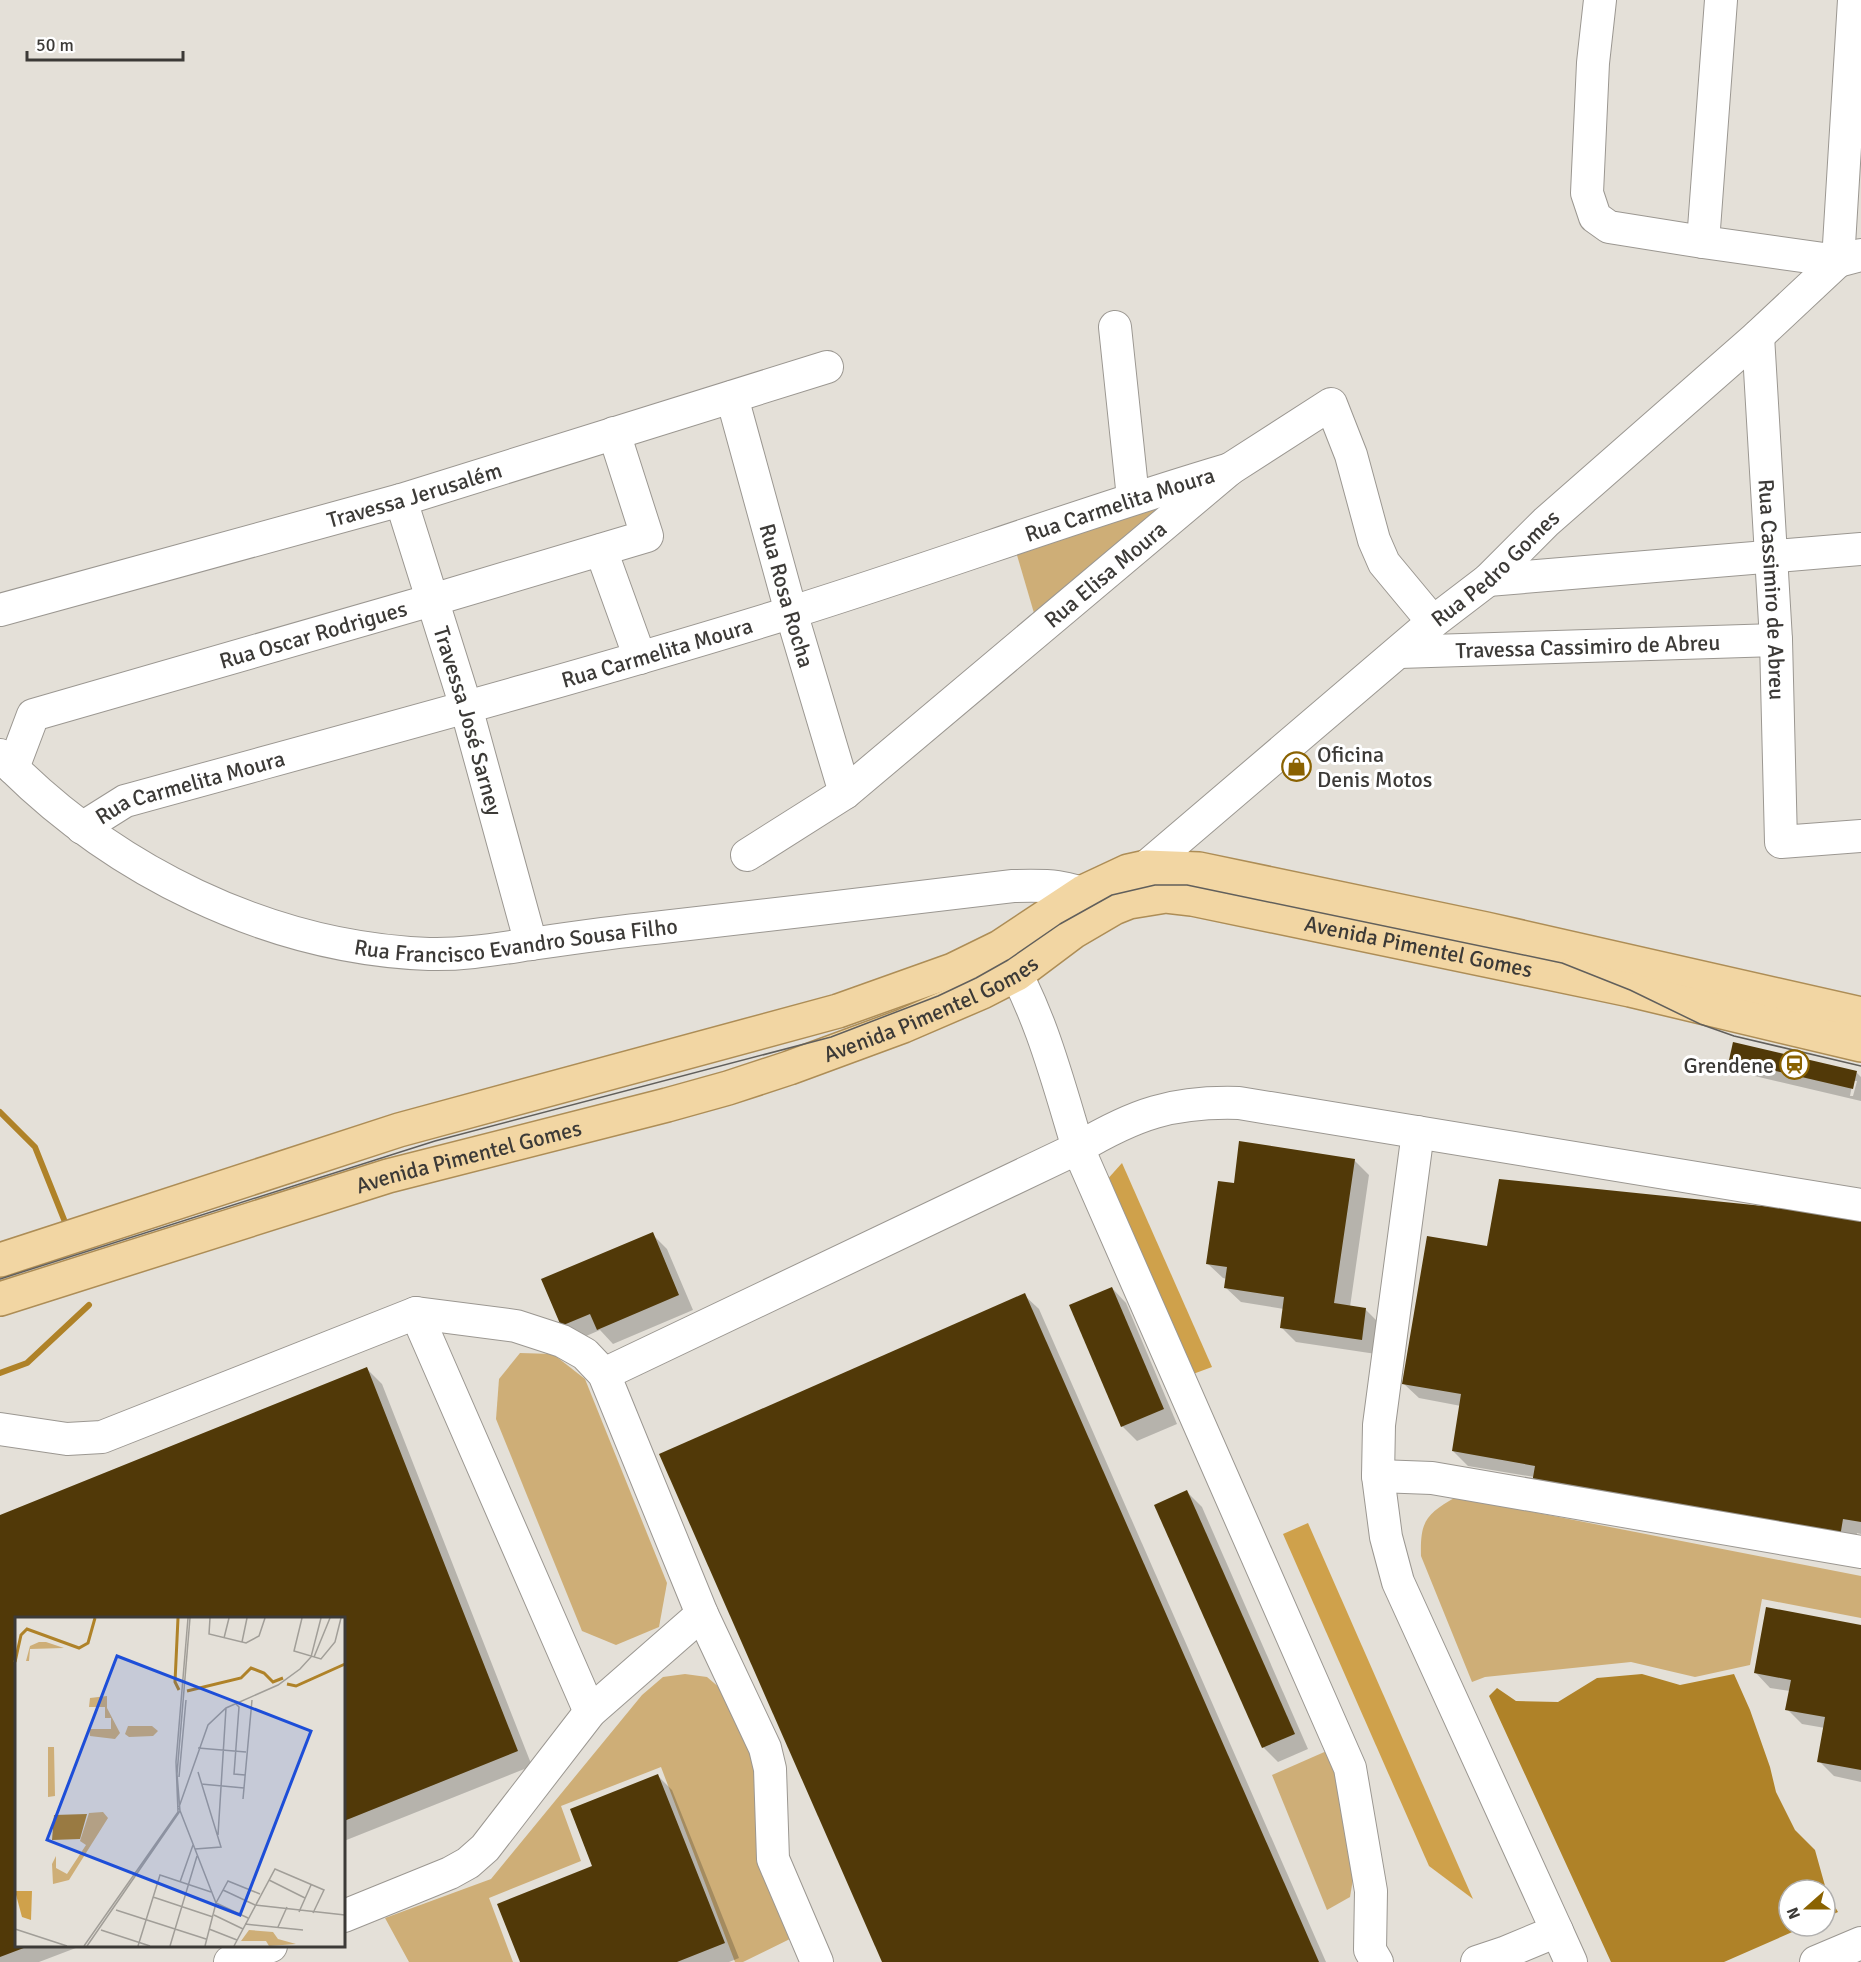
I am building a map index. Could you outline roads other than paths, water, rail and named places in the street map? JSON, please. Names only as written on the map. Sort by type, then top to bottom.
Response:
[{"type":"main road","name":"Avenida Pimentel Gomes","points":[[0,1260],[399,1130],[838,1011],[953,970],[1000,947],[1083,892],[1128,871],[1146,867],[1210,872],[1486,929],[1861,1014]]},
{"type":"main road","name":"Avenida Pimentel Gomes","points":[[0,1299],[388,1176],[667,1105],[789,1068],[903,1026],[982,992],[1017,974],[1073,932],[1122,905],[1166,896],[1192,899],[1630,990],[1861,1045]]},
{"type":"main road","points":[[654,1062],[667,1105]]},
{"type":"street","points":[[1600,0],[1593,63],[1587,193],[1595,217],[1609,227],[1703,242],[1850,258],[1854,0]]},
{"type":"street","points":[[1703,242],[1721,0]]},
{"type":"street","name":"Rua Pedro Gomes","points":[[1146,867],[1433,622],[1488,580],[1546,522],[1850,258]]},
{"type":"street","points":[[1114,327],[1133,498]]},
{"type":"street","name":"Rua Cassimiro de Abreu","points":[[1758,336],[1776,640],[1781,842],[1861,836]]},
{"type":"street","name":"Travessa Jerusalém","points":[[0,610],[401,500],[826,367]]},
{"type":"street","name":"Rua Rosa Rocha","points":[[732,397],[790,612],[845,793]]},
{"type":"street","name":"Rua Elisa Moura","points":[[747,855],[845,793],[1230,469],[1331,404],[1351,455],[1374,540],[1384,563],[1433,622]]},
{"type":"street","name":"Rua Oscar Rodrigues","points":[[6,761],[33,715],[647,536],[614,434]]},
{"type":"street","name":"Rua Carmelita Moura","points":[[82,828],[125,801],[640,658],[790,612],[1133,498],[1230,469]]},
{"type":"street","name":"Travessa José Sarney","points":[[401,500],[466,707],[531,944]]},
{"type":"street","points":[[1488,580],[1861,549]]},
{"type":"street","points":[[601,550],[640,658]]},
{"type":"street","name":"Travessa Cassimiro de Abreu","points":[[1399,652],[1776,640]]},
{"type":"street","name":"Rua Francisco Evandro Sousa Filho","points":[[6,761],[82,828],[138,866],[186,891],[244,916],[352,946],[429,954],[477,952],[650,928],[1013,886],[1055,885],[1122,905]]},
{"type":"street","points":[[1122,905],[1146,867]]},
{"type":"street","points":[[1000,947],[1017,974],[1050,1056],[1078,1148],[1350,1767],[1371,1891],[1370,1950],[1377,1962]]},
{"type":"street","points":[[604,1374],[1078,1148],[1128,1121],[1157,1110],[1186,1104],[1239,1103],[1861,1205]]},
{"type":"street","points":[[1418,1132],[1379,1425],[1378,1476],[1386,1537],[1398,1582],[1571,1962]]},
{"type":"street","points":[[416,1313],[590,1712]]},
{"type":"street","points":[[0,1429],[67,1439],[102,1437],[416,1313],[516,1326],[562,1341],[585,1354],[604,1374],[702,1614],[765,1748],[770,1769],[773,1859],[818,1962]]},
{"type":"street","points":[[1378,1476],[1432,1478],[1861,1552]]},
{"type":"street","points":[[345,1916],[450,1874],[486,1848],[590,1712],[702,1614]]},
{"type":"street","points":[[1478,1962],[1557,1931]]},
{"type":"street","points":[[1816,1962],[1861,1943]]},
{"type":"street","points":[[230,1962],[268,1947]]},
{"type":"waterway","points":[[0,1112],[35,1147],[67,1227]]},
{"type":"waterway","points":[[0,1373],[27,1363],[89,1305]]},
{"type":"tram line","points":[[0,1279],[435,1141],[831,1037],[938,996],[976,978],[1008,960],[1060,924],[1112,895],[1155,885],[1187,885],[1562,963],[1630,990],[1700,1024],[1734,1036],[1861,1066]]},
{"type":"place","name":"Oficina Denis Motos","points":[[1296,767]]},
{"type":"place","name":"Grendene","points":[[1795,1065]]}]
